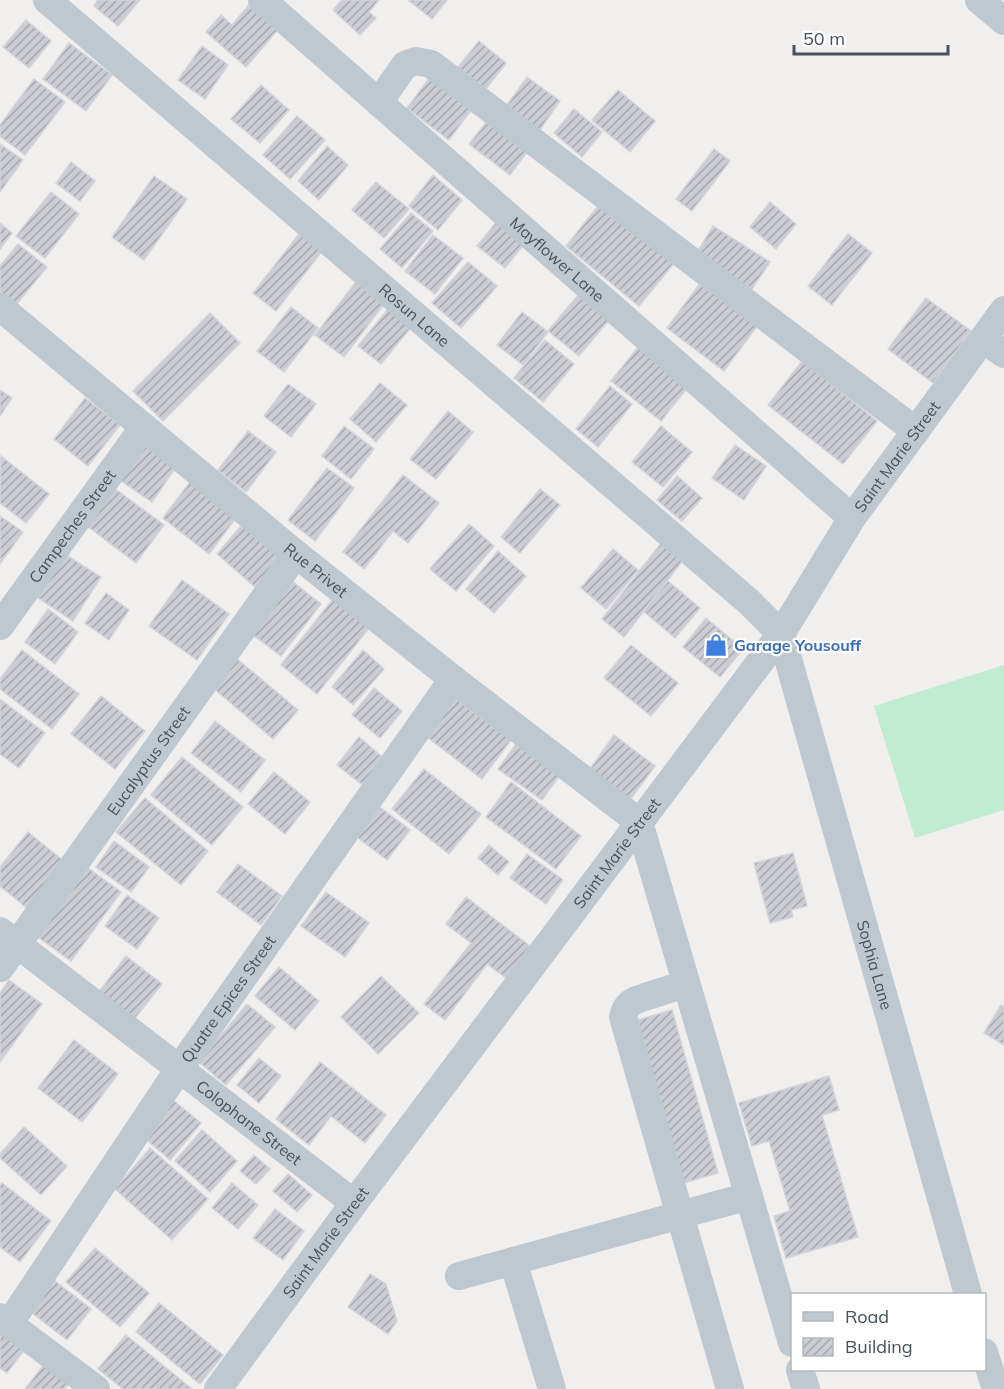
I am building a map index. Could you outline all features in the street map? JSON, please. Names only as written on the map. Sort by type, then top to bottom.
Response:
[{"type":"street","name":"Rosun Lane","points":[[47,0],[739,594],[781,633]]},
{"type":"street","name":"Mayflower Lane","points":[[262,0],[852,518]]},
{"type":"street","points":[[979,0],[1004,21]]},
{"type":"street","points":[[379,102],[405,65],[416,61],[431,64],[916,431]]},
{"type":"street","name":"Rue Privet","points":[[0,307],[296,554],[453,679],[639,822]]},
{"type":"street","name":"Saint Marie Street","points":[[218,1389],[354,1203],[781,633],[852,518],[916,431],[993,346],[1004,310]]},
{"type":"street","name":"Campeches Street","points":[[0,626],[143,428]]},
{"type":"street","name":"Eucalyptus Street","points":[[0,968],[9,938],[296,554]]},
{"type":"street","name":"Sophia Lane","points":[[781,633],[968,1293]]},
{"type":"street","name":"Quatre Epices Street","points":[[5,1320],[453,679]]},
{"type":"street","points":[[639,822],[791,1340]]},
{"type":"street","name":"Colophane Street","points":[[9,938],[354,1203]]},
{"type":"street","points":[[685,984],[636,1000],[629,1004],[624,1017],[730,1389]]},
{"type":"street","points":[[459,1276],[748,1196]]},
{"type":"street","points":[[513,1261],[552,1389]]},
{"type":"street","points":[[5,1320],[96,1389]]},
{"type":"street","points":[[986,1358],[996,1389]]},
{"type":"street","points":[[800,1371],[806,1389]]},
{"type":"green space","points":[[1004,665],[1004,810],[915,838],[874,706]]},
{"type":"building","points":[[98,0],[140,0],[118,26],[94,6]]},
{"type":"building","points":[[253,0],[282,25],[246,67],[206,32],[221,15],[232,25]]},
{"type":"building","points":[[342,0],[379,0],[369,12],[376,18],[360,35],[333,10]]},
{"type":"building","points":[[408,0],[447,0],[432,19]]},
{"type":"building","points":[[26,20],[51,41],[29,68],[3,47]]},
{"type":"building","points":[[479,41],[506,63],[486,89],[458,67]]},
{"type":"building","points":[[69,43],[112,75],[86,111],[43,79]]},
{"type":"building","points":[[202,46],[228,65],[205,99],[178,80]]},
{"type":"building","points":[[430,77],[472,109],[449,140],[407,108]]},
{"type":"building","points":[[527,77],[560,101],[538,133],[504,109]]},
{"type":"building","points":[[34,79],[65,102],[25,155],[0,136],[0,125]]},
{"type":"building","points":[[261,85],[289,110],[260,143],[231,119]]},
{"type":"building","points":[[618,90],[655,121],[630,152],[592,120]]},
{"type":"building","points":[[574,109],[602,132],[582,157],[554,133]]},
{"type":"building","points":[[297,116],[325,140],[290,179],[263,155]]},
{"type":"building","points":[[488,120],[528,151],[510,175],[469,144]]},
{"type":"building","points":[[0,144],[23,160],[0,192]]},
{"type":"building","points":[[327,146],[348,165],[319,200],[298,181]]},
{"type":"building","points":[[714,149],[730,161],[692,211],[676,199]]},
{"type":"building","points":[[71,162],[95,181],[80,201],[56,183]]},
{"type":"building","points":[[433,175],[462,200],[438,230],[409,206]]},
{"type":"building","points":[[154,176],[187,199],[144,260],[112,237]]},
{"type":"building","points":[[376,182],[409,209],[384,238],[352,210]]},
{"type":"building","points":[[51,192],[79,214],[45,258],[16,236]]},
{"type":"building","points":[[602,201],[675,262],[639,306],[566,246]]},
{"type":"building","points":[[770,202],[796,224],[776,249],[750,227]]},
{"type":"building","points":[[411,213],[433,231],[402,268],[380,249]]},
{"type":"building","points":[[502,215],[529,238],[505,268],[477,246]]},
{"type":"building","points":[[0,223],[12,233],[0,249]]},
{"type":"building","points":[[713,226],[770,262],[752,289],[696,254]]},
{"type":"building","points":[[303,229],[326,246],[276,311],[253,293]]},
{"type":"building","points":[[848,234],[872,253],[832,305],[808,286]]},
{"type":"building","points":[[433,235],[463,258],[435,294],[405,271]]},
{"type":"building","points":[[18,244],[47,267],[16,305],[0,293],[0,266]]},
{"type":"building","points":[[468,262],[497,286],[461,328],[432,303]]},
{"type":"building","points":[[359,278],[387,300],[344,357],[315,335]]},
{"type":"building","points":[[701,282],[758,325],[724,371],[667,328]]},
{"type":"building","points":[[584,288],[615,313],[579,356],[548,331]]},
{"type":"building","points":[[926,298],[971,331],[933,383],[888,349]]},
{"type":"building","points":[[393,303],[416,321],[381,364],[358,346]]},
{"type":"building","points":[[291,307],[318,328],[284,372],[257,351]]},
{"type":"building","points":[[522,312],[548,332],[523,365],[497,345]]},
{"type":"building","points":[[210,313],[240,343],[163,421],[133,391]]},
{"type":"building","points":[[545,340],[574,364],[543,402],[514,378]]},
{"type":"building","points":[[642,342],[692,382],[661,421],[611,381]]},
{"type":"building","points":[[802,361],[877,421],[843,464],[768,405]]},
{"type":"building","points":[[380,383],[407,405],[376,442],[350,419]]},
{"type":"building","points":[[288,384],[316,404],[291,437],[264,416]]},
{"type":"building","points":[[610,386],[632,404],[598,447],[576,429]]},
{"type":"building","points":[[0,390],[12,398],[0,416]]},
{"type":"building","points":[[85,398],[120,425],[88,466],[54,439]]},
{"type":"building","points":[[448,411],[473,432],[436,479],[410,459]]},
{"type":"building","points":[[344,426],[374,449],[351,479],[322,456]]},
{"type":"building","points":[[661,426],[692,452],[663,487],[632,462]]},
{"type":"building","points":[[248,431],[276,452],[246,492],[218,470]]},
{"type":"building","points":[[142,441],[177,466],[152,502],[117,478]]},
{"type":"building","points":[[735,445],[766,466],[744,500],[712,478]]},
{"type":"building","points":[[1,456],[49,494],[26,523],[0,503]]},
{"type":"building","points":[[327,468],[354,488],[315,541],[288,520]]},
{"type":"building","points":[[403,475],[439,503],[408,543],[393,531],[364,569],[343,552]]},
{"type":"building","points":[[677,476],[702,498],[682,521],[657,500]]},
{"type":"building","points":[[190,482],[236,518],[209,554],[163,518]]},
{"type":"building","points":[[114,488],[164,525],[136,563],[86,525]]},
{"type":"building","points":[[540,489],[560,505],[520,553],[501,537]]},
{"type":"building","points":[[0,516],[23,532],[0,564]]},
{"type":"building","points":[[245,521],[283,554],[255,587],[217,554]]},
{"type":"building","points":[[469,524],[494,546],[456,591],[430,569]]},
{"type":"building","points":[[662,542],[684,559],[624,637],[602,619]]},
{"type":"building","points":[[613,549],[638,570],[606,609],[581,588]]},
{"type":"building","points":[[60,551],[101,577],[73,621],[32,594]]},
{"type":"building","points":[[498,551],[526,576],[494,613],[466,589]]},
{"type":"building","points":[[182,580],[229,614],[197,660],[149,626]]},
{"type":"building","points":[[668,581],[700,608],[675,638],[643,611]]},
{"type":"building","points":[[293,582],[321,604],[281,656],[253,635]]},
{"type":"building","points":[[106,593],[129,610],[109,640],[85,623]]},
{"type":"building","points":[[333,599],[369,628],[317,694],[281,665]]},
{"type":"building","points":[[48,609],[78,632],[55,664],[25,642]]},
{"type":"building","points":[[706,618],[743,649],[720,677],[683,647]]},
{"type":"building","points":[[631,645],[678,683],[651,716],[604,678]]},
{"type":"building","points":[[22,650],[79,694],[52,729],[0,689],[0,679]]},
{"type":"building","points":[[363,650],[384,669],[353,705],[332,687]]},
{"type":"building","points":[[236,658],[298,710],[273,739],[212,687]]},
{"type":"building","points":[[374,688],[402,711],[380,738],[352,715]]},
{"type":"building","points":[[101,696],[145,731],[115,769],[71,734]]},
{"type":"building","points":[[0,699],[45,733],[19,768],[0,754]]},
{"type":"building","points":[[456,699],[511,740],[482,779],[427,737]]},
{"type":"building","points":[[215,721],[265,760],[241,792],[191,753]]},
{"type":"building","points":[[614,735],[655,766],[630,800],[590,769]]},
{"type":"building","points":[[359,737],[386,760],[365,787],[337,765]]},
{"type":"building","points":[[516,744],[560,775],[542,800],[498,769]]},
{"type":"building","points":[[182,757],[243,807],[212,845],[151,795]]},
{"type":"building","points":[[424,769],[481,814],[449,854],[392,809]]},
{"type":"building","points":[[274,772],[310,802],[285,834],[248,804]]},
{"type":"building","points":[[511,782],[581,836],[556,869],[486,817]]},
{"type":"building","points":[[145,798],[208,851],[181,885],[116,832]]},
{"type":"building","points":[[380,807],[410,830],[387,860],[357,837]]},
{"type":"building","points":[[28,832],[65,862],[28,909],[0,886],[0,867]]},
{"type":"building","points":[[114,841],[149,867],[131,892],[96,867]]},
{"type":"building","points":[[489,845],[509,862],[498,875],[478,858]]},
{"type":"building","points":[[793,853],[807,906],[791,910],[793,917],[770,923],[754,863]]},
{"type":"building","points":[[527,854],[563,880],[546,904],[510,878]]},
{"type":"building","points":[[238,864],[282,896],[261,925],[217,892]]},
{"type":"building","points":[[88,868],[121,892],[71,961],[38,937]]},
{"type":"building","points":[[326,892],[369,923],[345,957],[301,926]]},
{"type":"building","points":[[127,895],[159,918],[137,949],[105,926]]},
{"type":"building","points":[[466,897],[530,946],[506,978],[487,964],[445,1020],[424,1004],[471,943],[446,924]]},
{"type":"building","points":[[126,956],[162,984],[133,1021],[98,993]]},
{"type":"building","points":[[279,967],[319,1001],[295,1030],[255,996]]},
{"type":"building","points":[[381,976],[419,1013],[378,1054],[341,1017]]},
{"type":"building","points":[[9,980],[42,1004],[0,1062],[0,993]]},
{"type":"building","points":[[247,1004],[275,1027],[226,1085],[199,1062]]},
{"type":"building","points":[[1001,1005],[1004,1007],[1004,1045],[984,1033]]},
{"type":"building","points":[[672,1010],[718,1173],[673,1186],[627,1023]]},
{"type":"building","points":[[74,1040],[118,1074],[82,1122],[38,1088]]},
{"type":"building","points":[[259,1058],[281,1076],[259,1103],[237,1085]]},
{"type":"building","points":[[320,1062],[386,1115],[365,1143],[331,1116],[309,1145],[276,1119]]},
{"type":"building","points":[[829,1076],[839,1110],[822,1115],[858,1237],[786,1258],[774,1216],[790,1211],[769,1141],[752,1146],[739,1103]]},
{"type":"building","points":[[173,1100],[201,1123],[170,1160],[142,1136]]},
{"type":"building","points":[[24,1127],[67,1166],[41,1195],[0,1158],[0,1154]]},
{"type":"building","points":[[202,1130],[237,1161],[210,1192],[175,1161]]},
{"type":"building","points":[[150,1148],[208,1199],[172,1240],[115,1189]]},
{"type":"building","points":[[254,1155],[270,1169],[256,1184],[240,1171]]},
{"type":"building","points":[[288,1174],[312,1195],[297,1212],[273,1191]]},
{"type":"building","points":[[2,1183],[51,1221],[20,1262],[0,1247],[0,1186]]},
{"type":"building","points":[[232,1183],[258,1205],[238,1229],[212,1208]]},
{"type":"building","points":[[275,1209],[304,1231],[283,1260],[253,1238]]},
{"type":"building","points":[[95,1248],[149,1293],[120,1327],[66,1282]]},
{"type":"building","points":[[370,1274],[386,1284],[397,1321],[388,1334],[348,1307]]},
{"type":"building","points":[[55,1281],[91,1309],[67,1340],[31,1312]]},
{"type":"building","points":[[159,1303],[223,1355],[200,1384],[136,1332]]},
{"type":"building","points":[[0,1329],[25,1349],[7,1373],[0,1368]]},
{"type":"building","points":[[126,1335],[192,1389],[123,1389],[98,1369]]},
{"type":"building","points":[[45,1363],[70,1382],[64,1389],[25,1389]]},
{"type":"place","name":"Garage Yousouff","points":[[716,645]]}]
